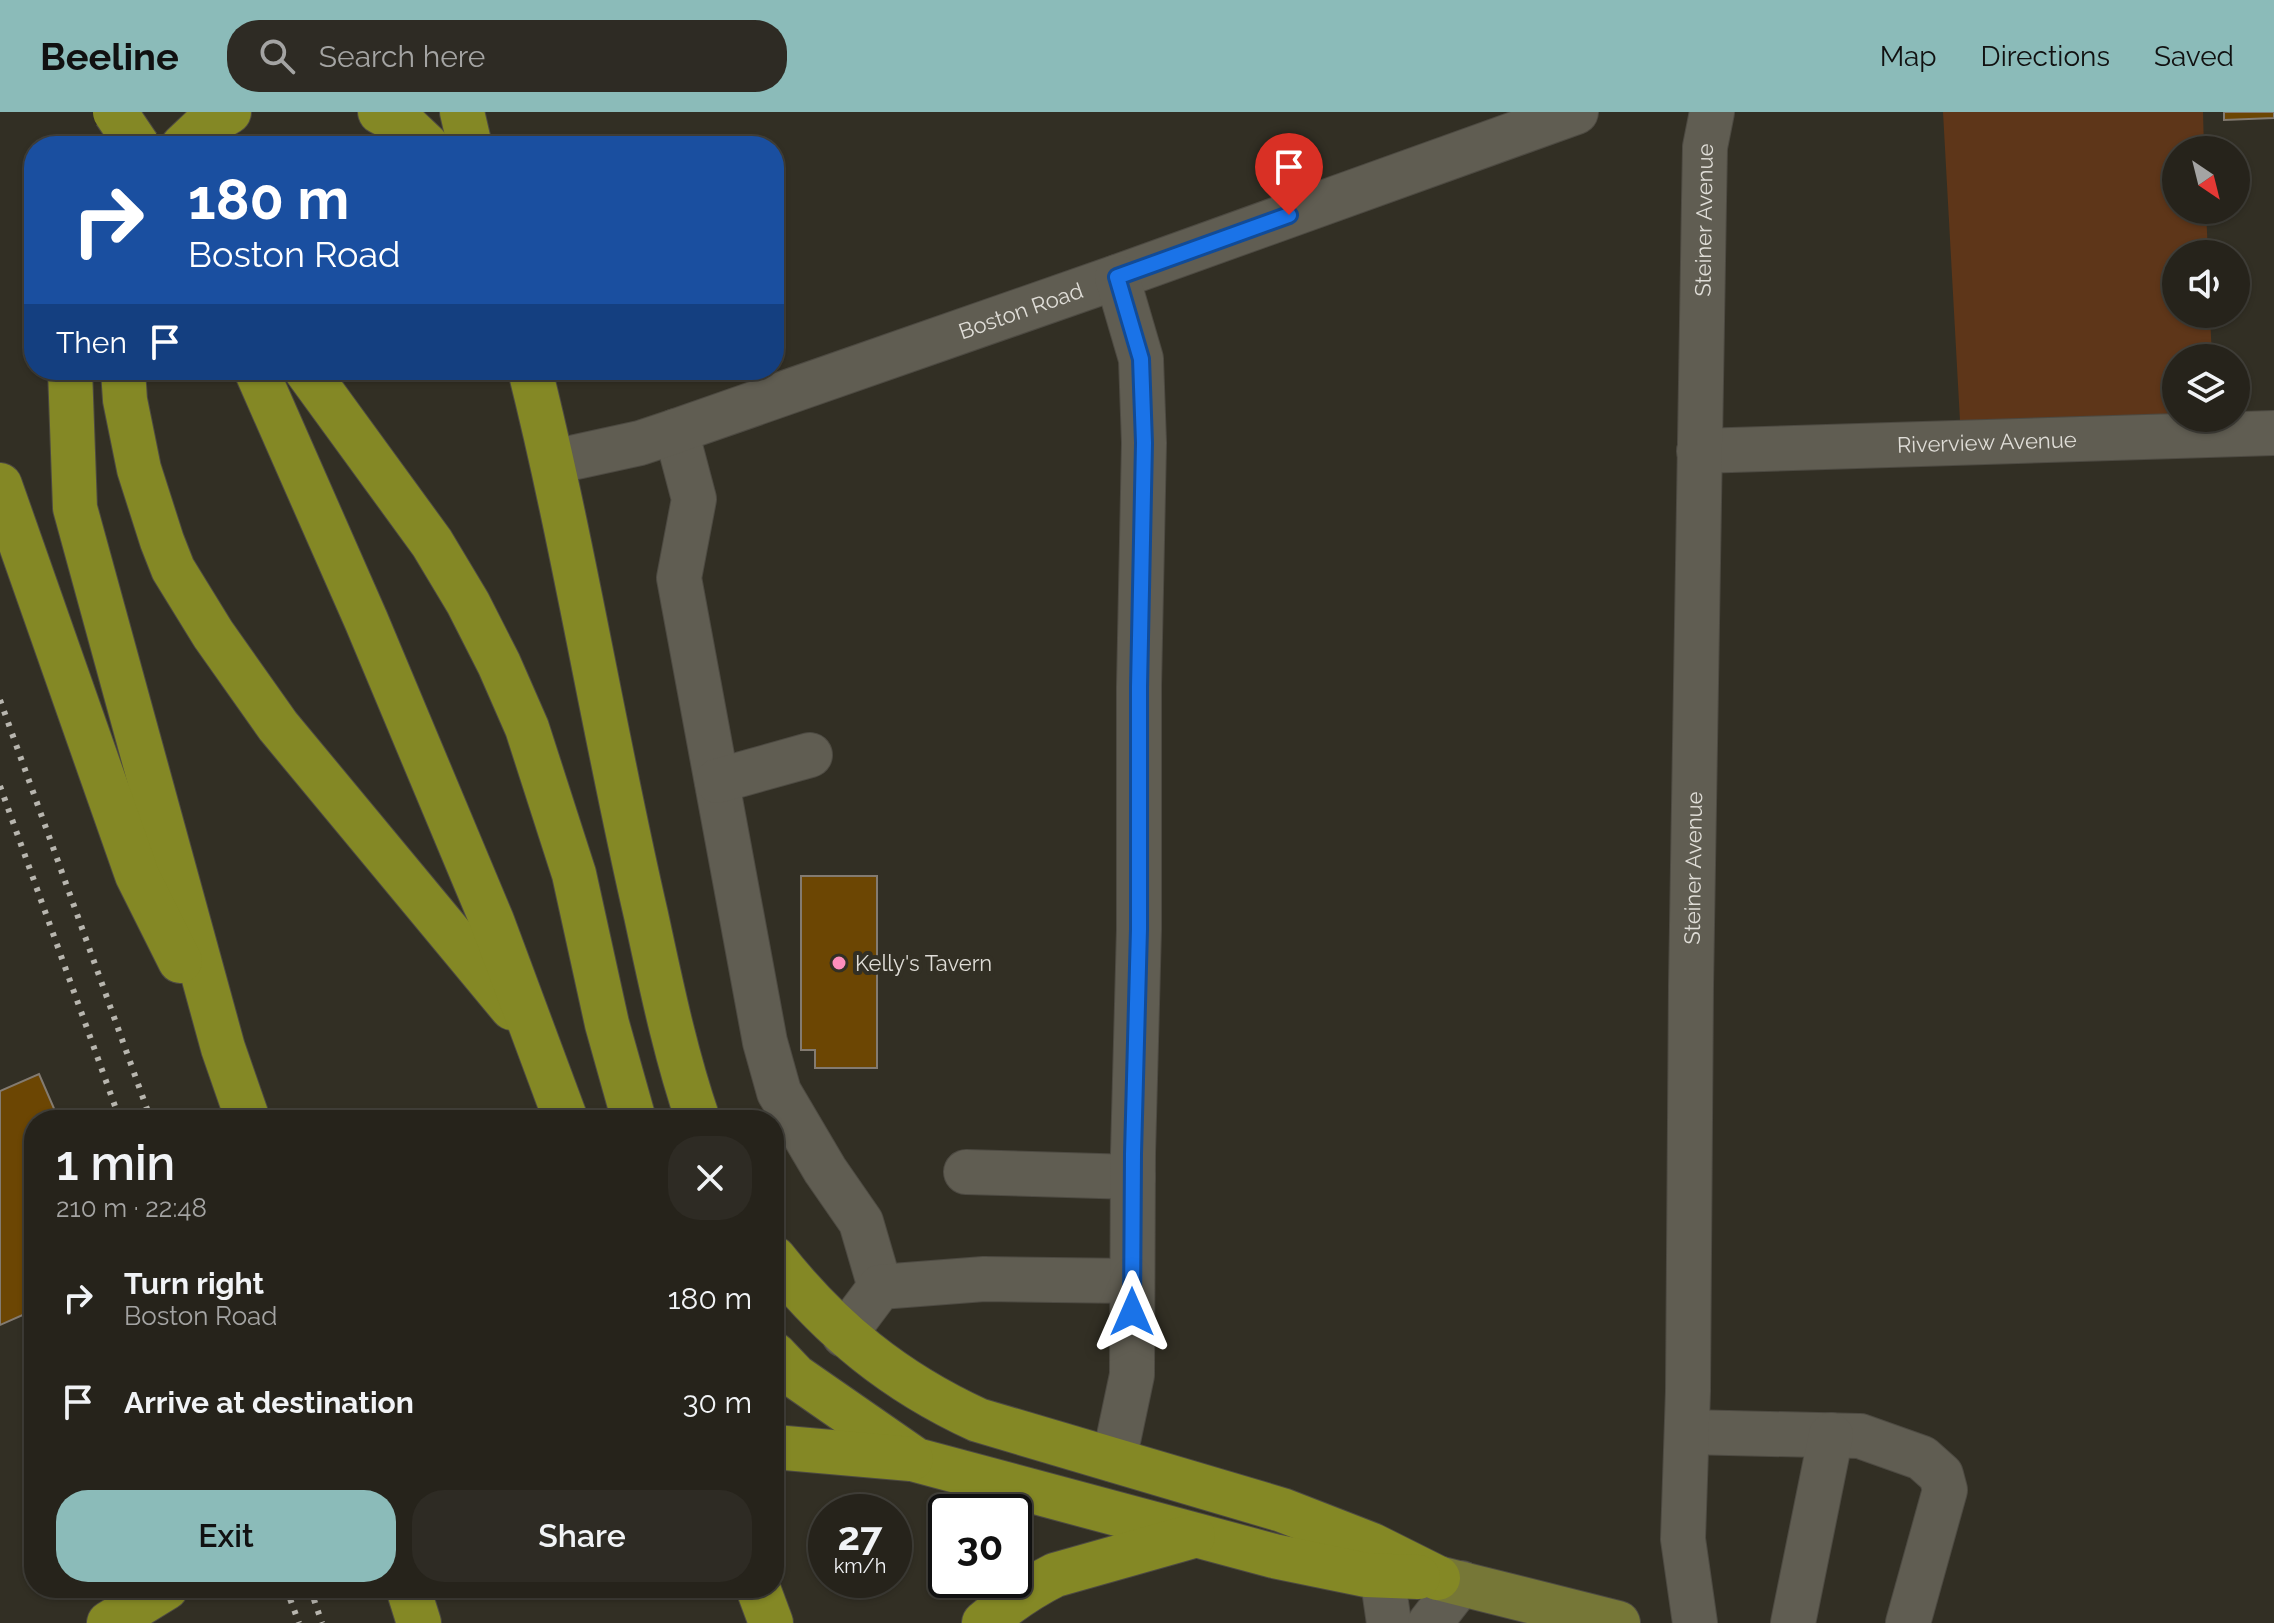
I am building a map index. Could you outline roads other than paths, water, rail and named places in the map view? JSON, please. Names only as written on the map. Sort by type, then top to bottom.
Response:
[{"type":"highway","points":[[115,112],[131,136]]},
{"type":"highway","points":[[119,136],[128,112]]},
{"type":"highway","points":[[194,136],[229,112]]},
{"type":"highway","points":[[380,112],[406,126],[416,136]]},
{"type":"highway","points":[[462,112],[468,136]]},
{"type":"highway","points":[[70,380],[75,508],[223,1048],[245,1110]]},
{"type":"highway","points":[[124,380],[139,469],[162,541],[173,569],[213,634],[278,726],[532,1031]]},
{"type":"highway","points":[[260,380],[366,620],[492,921],[562,1110]]},
{"type":"highway","points":[[313,380],[432,543],[468,603],[527,728],[574,874],[607,1024],[631,1110]]},
{"type":"highway","points":[[532,380],[553,462],[630,846],[681,1070],[695,1110]]},
{"type":"highway","points":[[0,485],[137,875],[223,1048]]},
{"type":"highway","points":[[784,1271],[844,1335],[889,1371],[947,1406],[978,1420],[1282,1510],[1450,1580]]},
{"type":"highway","points":[[784,1364],[795,1376],[916,1460]]},
{"type":"highway","points":[[784,1448],[916,1460],[1274,1556],[1366,1575],[1450,1580]]},
{"type":"highway","points":[[984,1623],[1003,1606],[1055,1575],[1194,1536]]},
{"type":"highway","points":[[107,1623],[127,1598]]},
{"type":"highway","points":[[107,1623],[149,1598]]},
{"type":"highway","points":[[411,1598],[419,1623]]},
{"type":"highway","points":[[762,1598],[771,1623]]},
{"type":"main road","points":[[1450,1580],[1618,1623]]},
{"type":"street","name":"Boston Road","points":[[553,462],[640,443],[676,431],[1576,112]]},
{"type":"street","name":"Steiner Avenue","points":[[1695,1623],[1683,1539],[1705,147],[1712,112]]},
{"type":"street","points":[[1114,1460],[1132,1375],[1144,443],[1141,359],[1117,277]]},
{"type":"street","points":[[676,431],[694,499],[679,578],[765,1042],[779,1092],[825,1170],[861,1222],[880,1287]]},
{"type":"street","name":"Riverview Avenue","points":[[1699,451],[2274,433]]},
{"type":"street","points":[[717,781],[810,755]]},
{"type":"street","points":[[966,1172],[1133,1177]]},
{"type":"street","points":[[844,1335],[880,1287],[984,1279],[1132,1281]]},
{"type":"street","points":[[1687,1432],[1860,1436],[1922,1458],[1941,1475],[1945,1490],[1908,1623]]},
{"type":"street","points":[[1793,1623],[1831,1435]]},
{"type":"street","points":[[1382,1575],[1389,1623]]},
{"type":"street","points":[[1430,1623],[1450,1580]]},
{"type":"railway","points":[[0,700],[147,1110]]},
{"type":"railway","points":[[0,786],[116,1110]]},
{"type":"railway","points":[[290,1598],[299,1623]]},
{"type":"railway","points":[[313,1598],[322,1623]]},
{"type":"place","name":"Kelly's Tavern","points":[[839,963]]}]
